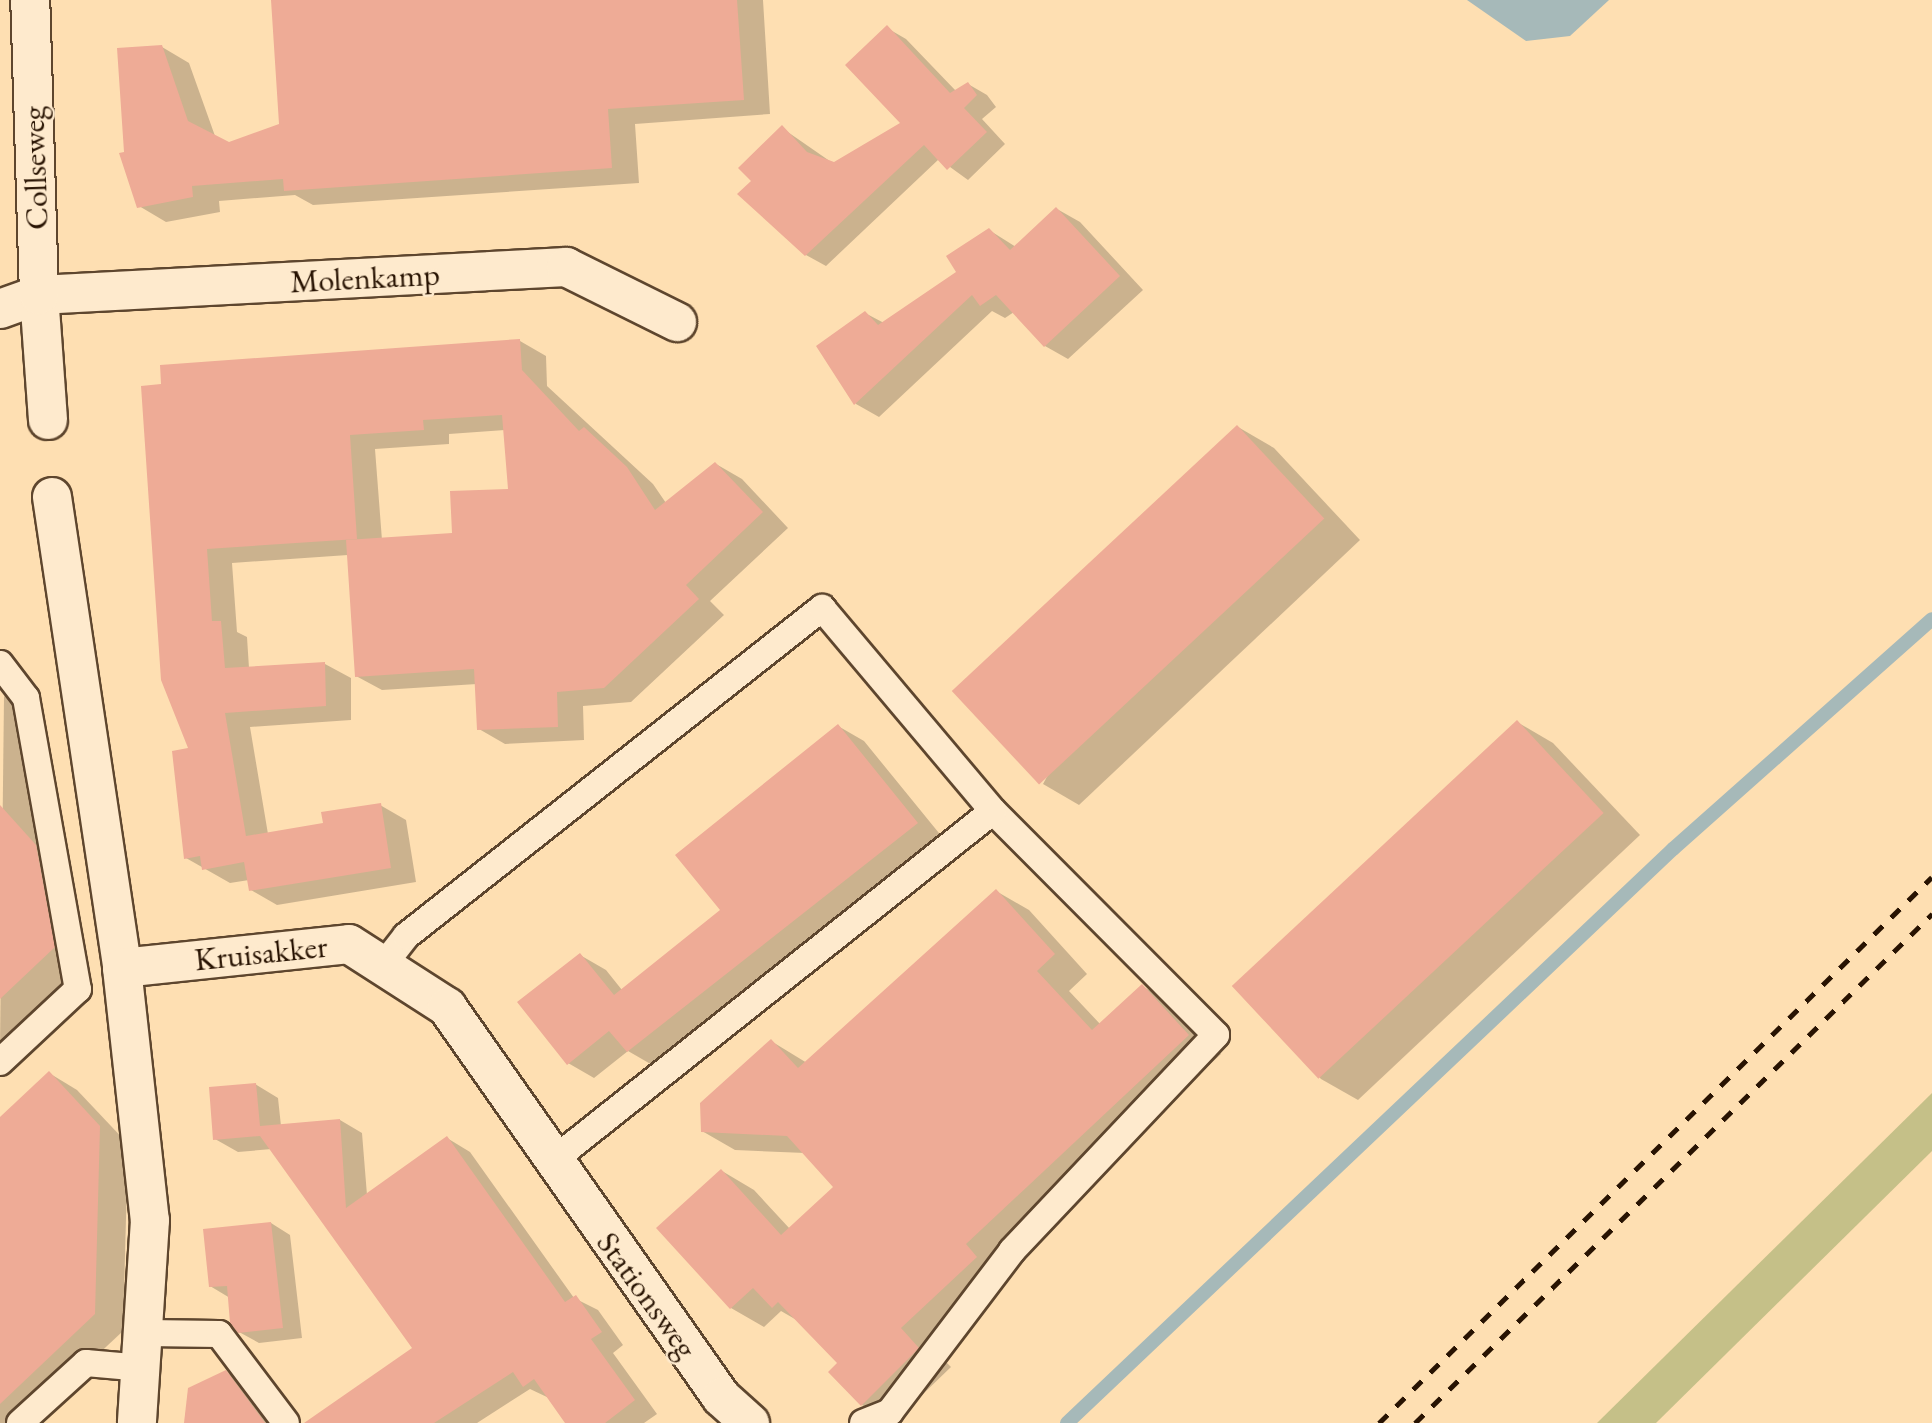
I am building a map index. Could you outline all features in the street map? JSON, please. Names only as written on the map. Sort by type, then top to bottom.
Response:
[{"type":"street","name":"Collseweg","points":[[30,0],[39,295]]},
{"type":"street","name":"Molenkamp","points":[[39,295],[566,267],[677,322]]},
{"type":"street","points":[[0,309],[39,295],[48,420]]},
{"type":"street","points":[[52,497],[122,968],[150,1220],[145,1351],[137,1423]]},
{"type":"street","name":"Kruisakker","points":[[122,968],[349,944],[385,964],[447,1007],[551,1162]]},
{"type":"street","name":"Stationsweg","points":[[551,1162],[721,1397],[750,1423]]},
{"type":"lane","points":[[385,964],[405,936],[822,608],[993,811],[1216,1035],[1012,1251],[890,1412],[863,1423]]},
{"type":"lane","points":[[0,664],[26,698],[78,989],[0,1062]]},
{"type":"lane","points":[[551,1162],[993,811]]},
{"type":"lane","points":[[20,1423],[86,1363],[219,1334],[286,1423]]},
{"type":"shaded area","points":[[1467,0],[1609,0],[1570,36],[1526,41]]},
{"type":"shaded area","points":[[1932,1093],[1932,1151],[1656,1423],[1597,1423]]},
{"type":"building","points":[[271,0],[737,0],[744,100],[608,109],[612,168],[284,191],[283,179],[192,186],[193,197],[137,208],[119,153],[124,152],[117,48],[162,45],[188,121],[229,142],[279,124]]},
{"type":"building","points":[[887,25],[950,93],[968,82],[977,95],[964,108],[987,132],[947,170],[924,145],[805,256],[737,194],[751,181],[738,168],[782,125],[807,152],[834,162],[900,123],[845,65]]},
{"type":"building","points":[[1056,207],[1120,276],[1044,347],[996,295],[980,306],[972,295],[854,405],[816,346],[865,311],[878,325],[956,272],[946,256],[989,228],[1010,250]]},
{"type":"building","points":[[520,339],[522,370],[579,431],[584,427],[627,467],[655,510],[715,462],[763,512],[686,585],[699,599],[604,688],[557,692],[558,727],[477,730],[474,669],[355,677],[346,540],[452,533],[450,491],[508,489],[502,415],[423,420],[424,430],[350,435],[357,539],[207,549],[212,621],[221,621],[225,668],[325,662],[326,706],[225,713],[246,836],[323,823],[321,812],[381,803],[391,868],[249,891],[244,862],[202,870],[200,856],[184,859],[172,751],[188,748],[161,680],[141,386],[161,384],[160,365]]},
{"type":"building","points":[[1237,425],[1324,519],[1039,785],[952,691]]},
{"type":"building","points":[[1517,720],[1604,813],[1318,1079],[1232,986]]},
{"type":"building","points":[[838,724],[918,823],[627,1052],[609,1031],[567,1065],[517,1002],[580,953],[614,995],[720,910],[675,855]]},
{"type":"building","points":[[0,805],[36,845],[55,947],[0,999]]},
{"type":"building","points":[[996,889],[1055,954],[1037,971],[1092,1030],[1142,984],[1189,1035],[966,1244],[977,1257],[901,1328],[919,1348],[861,1406],[828,1372],[837,1363],[778,1302],[772,1308],[753,1288],[730,1309],[656,1228],[721,1169],[781,1235],[833,1187],[787,1136],[701,1132],[700,1103],[771,1039],[798,1068]]},
{"type":"building","points":[[49,1071],[100,1126],[95,1314],[0,1404],[0,1117]]},
{"type":"building","points":[[256,1083],[260,1126],[340,1119],[346,1208],[447,1136],[565,1302],[576,1295],[602,1332],[591,1339],[635,1400],[605,1423],[565,1423],[534,1379],[523,1387],[513,1372],[434,1423],[304,1423],[412,1348],[260,1136],[213,1140],[209,1087]]},
{"type":"building","points":[[271,1222],[283,1328],[238,1333],[230,1323],[227,1286],[209,1287],[203,1229]]},
{"type":"building","points":[[226,1370],[265,1423],[184,1423],[188,1388]]},
{"type":"waterway","points":[[1067,1423],[1673,849],[1932,619]]},
{"type":"railway","points":[[1379,1423],[1932,877]]},
{"type":"railway","points":[[1415,1423],[1932,914]]}]
